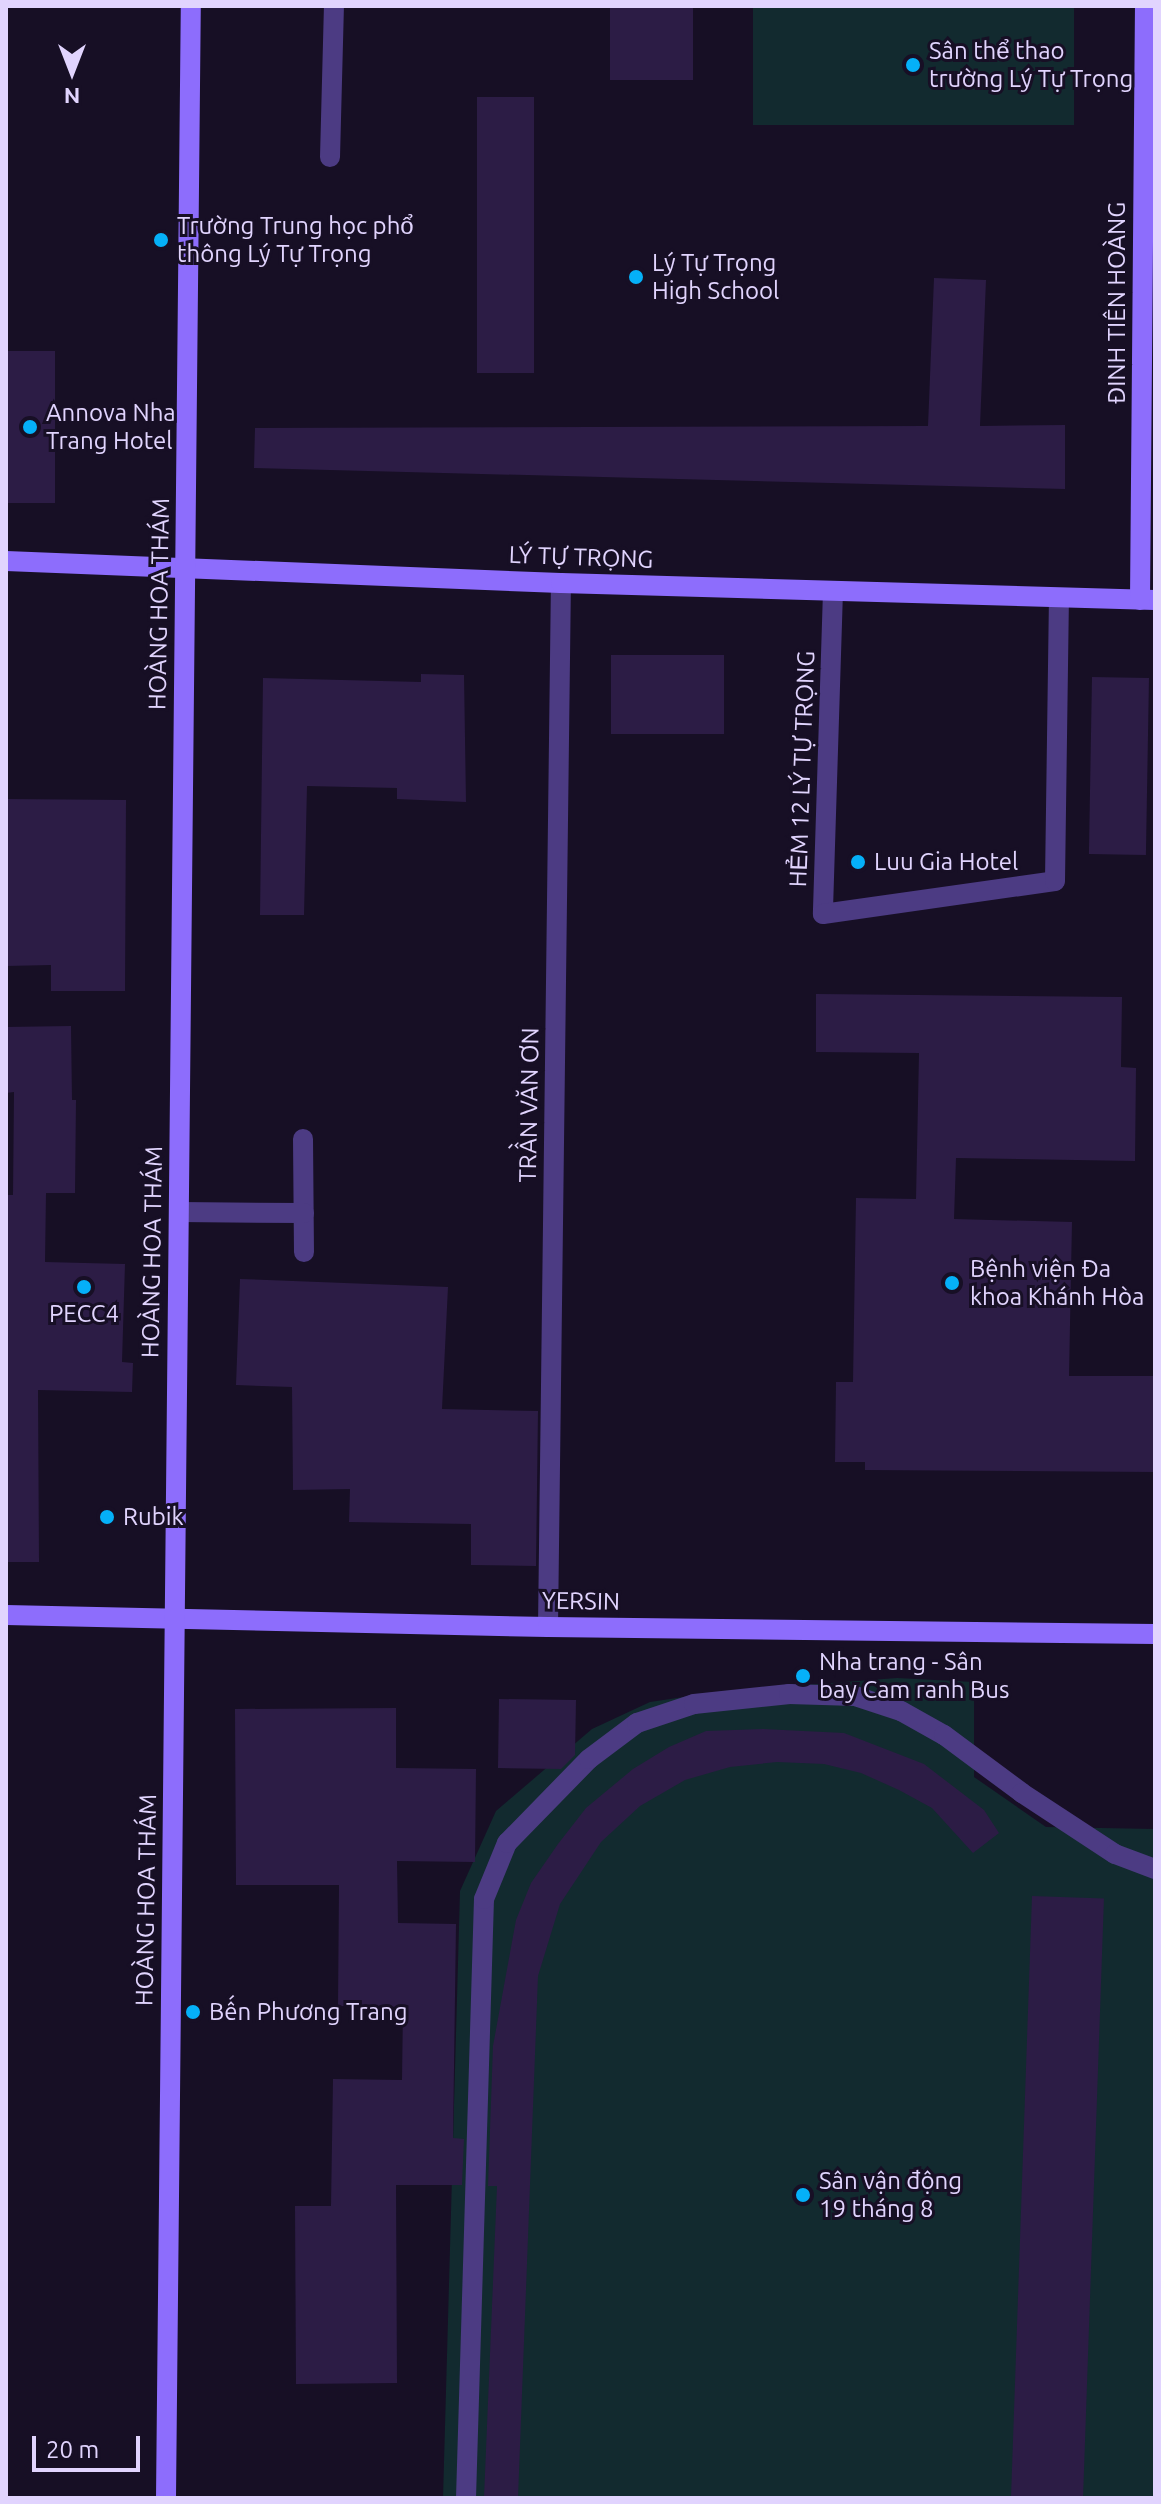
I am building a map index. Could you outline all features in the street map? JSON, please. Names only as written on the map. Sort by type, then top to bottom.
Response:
[{"type":"street","name":"HOÀNG HOA THÁM","points":[[166,2498],[191,6]]},
{"type":"street","points":[[330,157],[334,6]]},
{"type":"street","name":"ĐINH TIÊN HOÀNG","points":[[1145,6],[1148,600]]},
{"type":"street","name":"LÝ TỰ TRỌNG","points":[[6,561],[561,583],[1148,600]]},
{"type":"street","name":"TRẦN VĂN ƠN","points":[[548,1627],[561,583]]},
{"type":"street","name":"HẺM 12 LÝ TỰ TRỌNG","points":[[833,591],[823,914],[1055,881],[1059,599]]},
{"type":"street","points":[[303,1139],[304,1252]]},
{"type":"street","points":[[179,1212],[304,1213]]},
{"type":"street","name":"YERSIN","points":[[6,1615],[548,1627],[1155,1634]]},
{"type":"street","points":[[466,2498],[484,1899],[507,1843],[538,1807],[589,1759],[637,1723],[694,1704],[789,1694],[855,1696],[901,1711],[944,1735],[1022,1793],[1115,1854],[1155,1869]]},
{"type":"green space","name":"Sân thể thao trường Lý Tự Trọng","points":[[753,6],[1074,6],[1074,125],[753,125]]},
{"type":"green space","name":"Sân vận động 19 tháng 8","points":[[897,1678],[974,1682],[974,1777],[1046,1827],[1155,1829],[1155,2498],[443,2498],[460,1891],[496,1811],[592,1729],[650,1702],[724,1691]]},
{"type":"building","points":[[610,6],[693,6],[693,80],[610,80]]},
{"type":"building","points":[[477,97],[534,97],[534,373],[477,373]]},
{"type":"building","points":[[934,278],[986,280],[980,426],[1065,425],[1065,489],[254,468],[255,428],[928,426]]},
{"type":"building","name":"Annova Nha Trang Hotel","points":[[6,351],[55,351],[55,503],[6,503]]},
{"type":"building","points":[[611,655],[724,655],[724,734],[611,734]]},
{"type":"building","points":[[421,674],[464,675],[466,802],[397,799],[397,788],[307,786],[304,915],[260,915],[263,678],[421,682]]},
{"type":"building","points":[[1092,677],[1149,678],[1146,855],[1089,854]]},
{"type":"building","points":[[6,799],[126,800],[125,991],[51,991],[51,965],[6,966]]},
{"type":"building","points":[[816,994],[1122,997],[1121,1067],[1136,1068],[1135,1161],[956,1158],[954,1219],[1072,1222],[1069,1376],[1155,1376],[1155,1472],[865,1470],[865,1462],[835,1462],[836,1382],[853,1382],[856,1198],[916,1199],[919,1053],[816,1052]]},
{"type":"building","points":[[71,1026],[72,1100],[76,1100],[75,1193],[46,1193],[45,1262],[125,1264],[122,1362],[133,1363],[132,1392],[38,1390],[39,1562],[6,1562],[6,1195],[13,1195],[14,1092],[6,1093],[6,1027]]},
{"type":"building","points":[[240,1279],[448,1287],[442,1409],[538,1411],[536,1566],[471,1565],[471,1524],[349,1522],[350,1489],[293,1490],[292,1387],[236,1385]]},
{"type":"building","points":[[499,1699],[576,1700],[575,1755],[561,1769],[498,1768]]},
{"type":"building","points":[[396,1708],[396,1768],[476,1769],[475,1862],[397,1861],[398,1923],[456,1924],[453,2138],[464,2139],[462,2185],[396,2185],[397,2383],[296,2384],[295,2206],[331,2206],[333,2079],[402,2080],[403,2007],[338,2006],[339,1885],[236,1885],[235,1709]]},
{"type":"building","points":[[763,1729],[844,1733],[924,1764],[984,1810],[999,1833],[973,1853],[932,1808],[899,1790],[861,1773],[824,1764],[777,1762],[730,1767],[685,1780],[640,1806],[601,1842],[560,1904],[538,1976],[518,2498],[484,2498],[497,2186],[488,2186],[493,2046],[516,1920],[531,1883],[558,1844],[586,1808],[633,1769],[669,1747],[706,1731]]},
{"type":"building","points":[[1032,1896],[1104,1899],[1083,2498],[1011,2498]]},
{"type":"place","name":"Sân thể thao trường Lý Tự Trọng","points":[[913,65]]},
{"type":"place","name":"Trường Trung học phổ thông Lý Tự Trọng","points":[[161,240]]},
{"type":"place","name":"Lý Tự Trọng High School","points":[[636,277]]},
{"type":"place","name":"Annova Nha Trang Hotel","points":[[30,427]]},
{"type":"place","name":"Luu Gia Hotel","points":[[858,862]]},
{"type":"place","name":"Bệnh viện Đa khoa Khánh Hòa","points":[[952,1283]]},
{"type":"place","name":"PECC4","points":[[84,1287]]},
{"type":"place","name":"Rubik","points":[[107,1517]]},
{"type":"place","name":"Nha trang - Sân bay Cam ranh Bus","points":[[803,1676]]},
{"type":"place","name":"Bến Phương Trang","points":[[193,2012]]},
{"type":"place","name":"Sân vận động 19 tháng 8","points":[[803,2195]]}]
